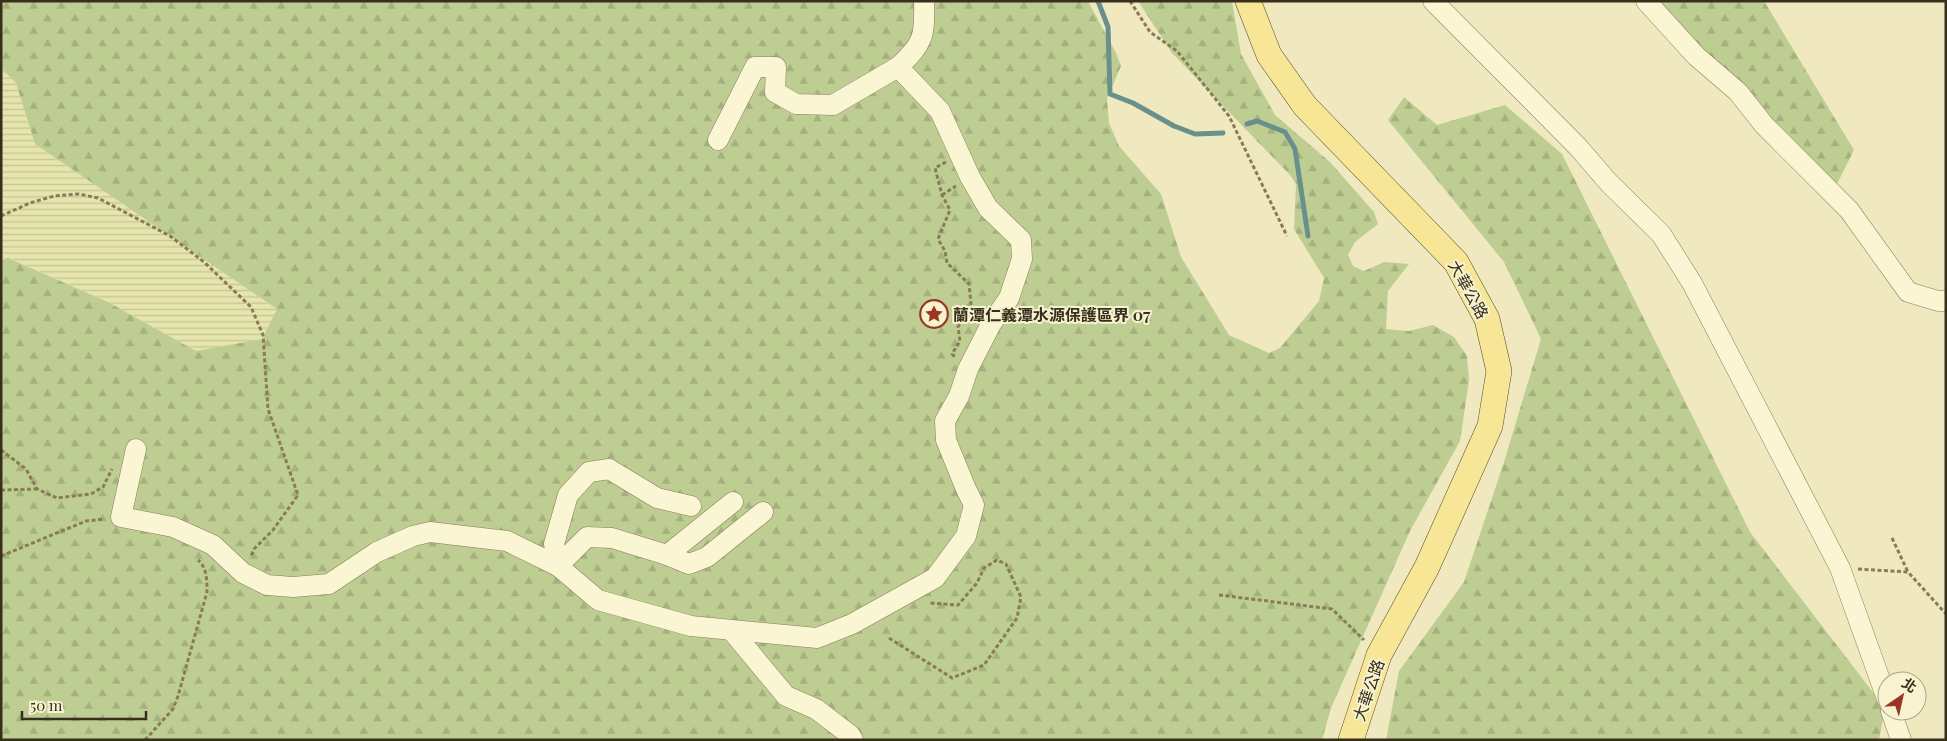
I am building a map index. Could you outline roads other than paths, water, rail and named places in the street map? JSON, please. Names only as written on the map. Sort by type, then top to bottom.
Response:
[{"type":"main road","name":"大華公路","points":[[1248,1],[1269,55],[1305,106],[1456,262],[1487,319],[1499,371],[1490,426],[1427,567],[1379,655],[1351,740]]},
{"type":"street","points":[[718,140],[755,67],[776,68],[775,92],[796,104],[833,104],[898,67],[915,51],[924,30],[924,1]]},
{"type":"street","points":[[1433,1],[1661,234],[1692,283],[1840,568],[1877,671]]},
{"type":"street","points":[[1646,1],[1696,56],[1738,92],[1764,125],[1849,210],[1908,292],[1938,302],[1946,302]]},
{"type":"street","points":[[136,449],[121,517],[173,527],[213,545],[243,572],[267,585],[294,587],[329,584],[377,552],[413,536],[430,532],[507,541],[558,566],[598,600],[691,626],[732,632],[817,638],[852,624],[934,578],[966,536],[974,505],[946,440],[945,421],[959,396],[968,369],[991,324],[1008,298],[1022,258],[1021,240],[988,208],[960,155],[940,111],[898,67]]},
{"type":"street","points":[[558,566],[554,544],[568,495],[589,472],[609,469],[657,498],[691,506]]},
{"type":"street","points":[[667,554],[733,502]]},
{"type":"street","points":[[558,566],[587,537],[612,538],[667,554],[689,564],[707,557],[763,512]]},
{"type":"street","points":[[732,632],[786,696],[816,709],[850,735],[853,740]]},
{"type":"street","points":[[1894,721],[1901,740]]},
{"type":"waterway","points":[[1098,1],[1108,27],[1110,94],[1133,103],[1174,126],[1195,134],[1223,133]]},
{"type":"waterway","points":[[1247,124],[1257,121],[1285,132],[1295,149],[1308,236]]},
{"type":"place","name":"蘭潭仁義潭水源保護區界 07","points":[[934,314]]}]
